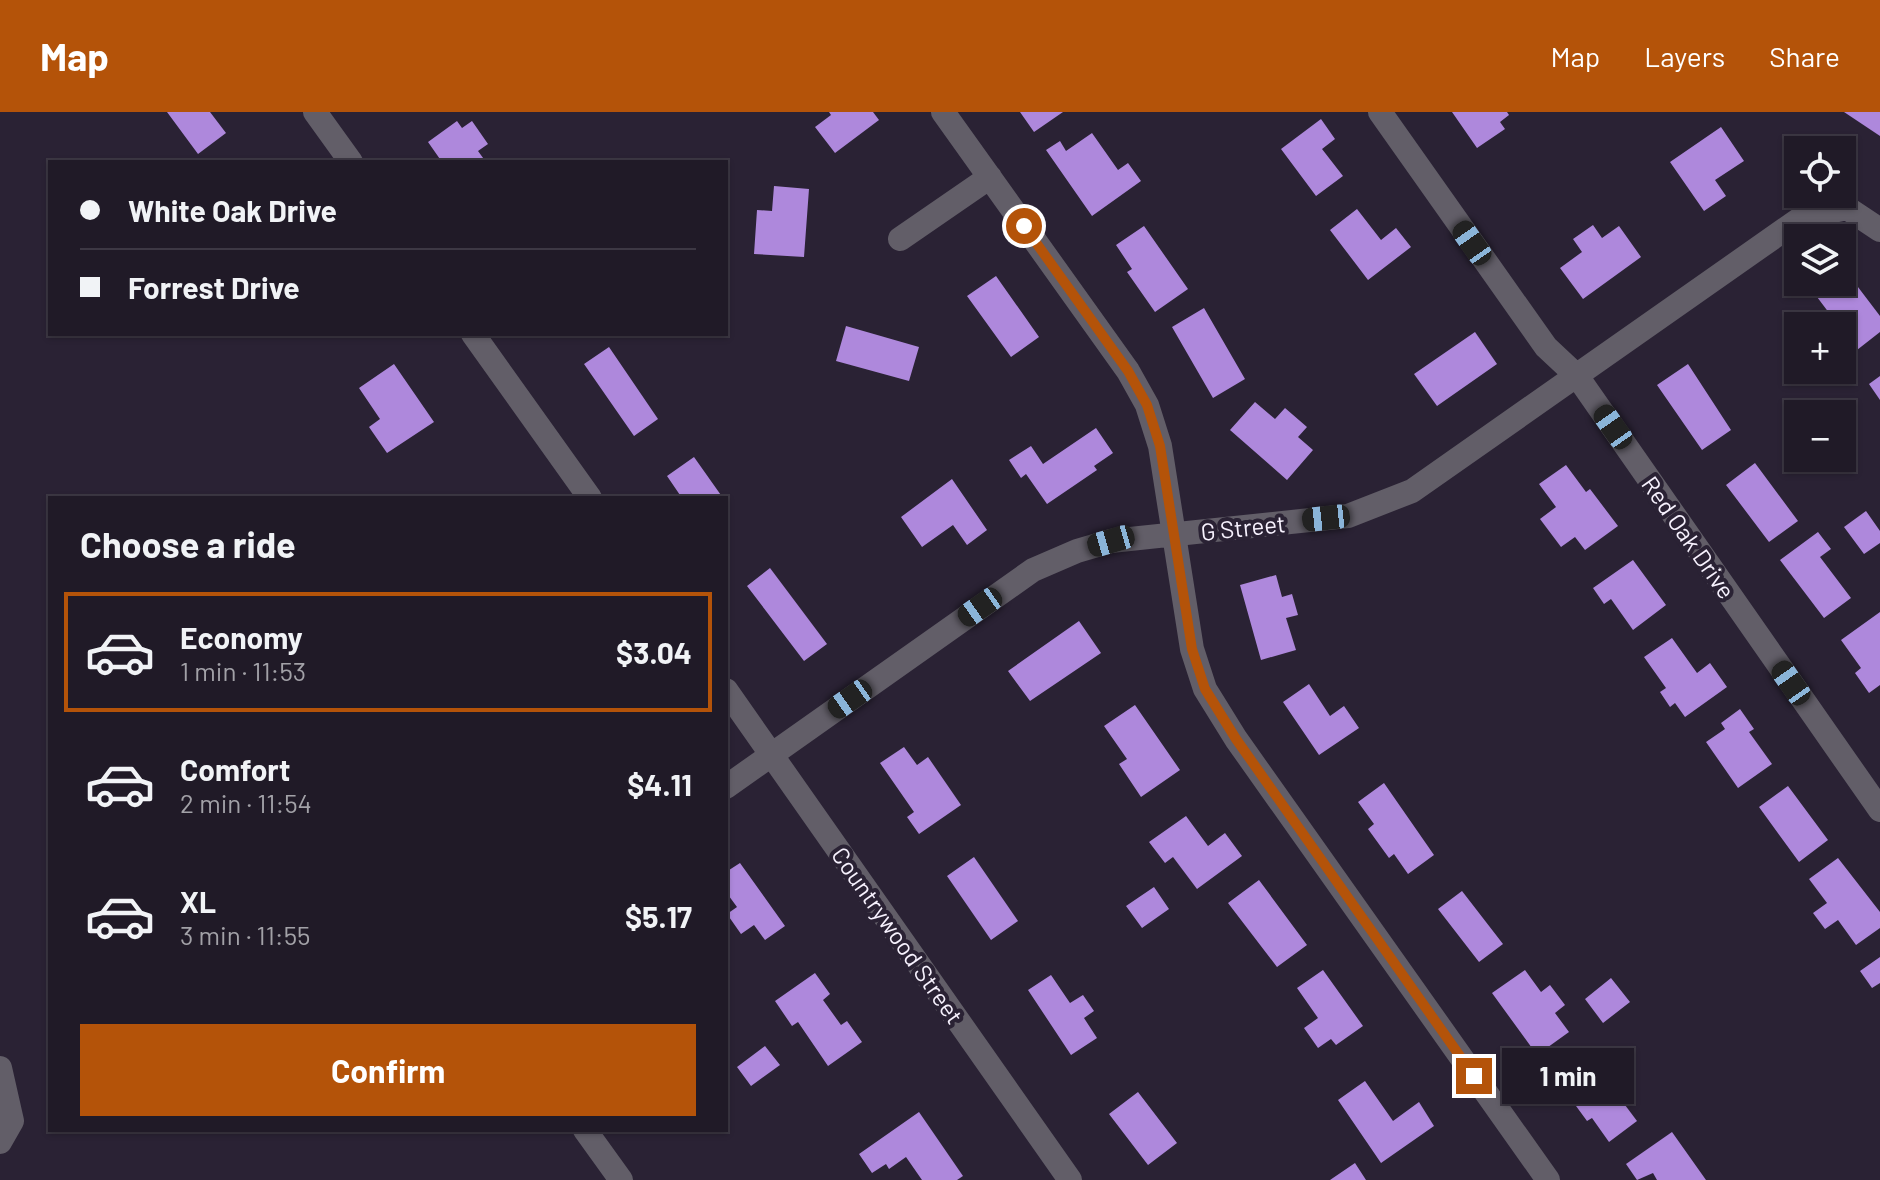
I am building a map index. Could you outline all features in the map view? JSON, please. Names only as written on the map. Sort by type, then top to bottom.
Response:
[{"type":"street","points":[[315,112],[350,160]]},
{"type":"street","points":[[943,112],[1128,371],[1147,405],[1160,446],[1192,649],[1205,689],[1236,739],[1548,1180]]},
{"type":"street","name":"Red Oak Drive","points":[[1380,112],[1546,347],[1577,376],[1880,810]]},
{"type":"street","points":[[900,239],[990,177]]},
{"type":"street","name":"G Street","points":[[728,786],[1033,570],[1111,541],[1348,516],[1412,491],[1801,218],[1847,208],[1880,230]]},
{"type":"street","points":[[474,336],[589,496]]},
{"type":"street","name":"Countrywood Street","points":[[728,693],[1070,1180]]},
{"type":"street","points":[[0,1068],[12,1121],[0,1142]]},
{"type":"street","points":[[586,1132],[621,1180]]},
{"type":"building","points":[[167,112],[210,112],[226,133],[198,154]]},
{"type":"building","points":[[829,112],[873,112],[879,120],[835,153],[815,127],[831,115]]},
{"type":"building","points":[[1020,112],[1063,112],[1034,132]]},
{"type":"building","points":[[1452,112],[1507,112],[1509,115],[1500,122],[1505,129],[1477,148]]},
{"type":"building","points":[[1844,112],[1880,112],[1880,136]]},
{"type":"building","points":[[1321,119],[1335,139],[1322,149],[1343,176],[1316,196],[1281,149]]},
{"type":"building","points":[[457,121],[462,128],[472,121],[488,144],[478,151],[485,160],[441,160],[428,142]]},
{"type":"building","points":[[1721,127],[1744,161],[1715,180],[1726,196],[1704,211],[1670,162]]},
{"type":"building","points":[[1092,133],[1118,170],[1128,163],[1141,181],[1092,216],[1046,150],[1060,141],[1066,151]]},
{"type":"building","points":[[774,186],[809,189],[804,257],[754,254],[757,210],[772,211]]},
{"type":"building","points":[[1357,209],[1381,240],[1396,228],[1411,247],[1368,280],[1330,230]]},
{"type":"building","points":[[1593,225],[1602,238],[1619,226],[1641,257],[1583,299],[1560,268],[1582,252],[1573,239]]},
{"type":"building","points":[[1144,226],[1188,289],[1155,312],[1127,272],[1132,269],[1116,245]]},
{"type":"building","points":[[996,276],[1039,337],[1011,357],[967,296]]},
{"type":"building","points":[[1856,284],[1880,316],[1880,332],[1857,350],[1856,312],[1828,312],[1816,296],[1856,296]]},
{"type":"building","points":[[1204,308],[1245,379],[1213,398],[1172,327]]},
{"type":"building","points":[[846,326],[919,347],[909,381],[836,361]]},
{"type":"building","points":[[1475,332],[1497,364],[1437,406],[1414,374]]},
{"type":"building","points":[[609,347],[658,419],[634,436],[584,364]]},
{"type":"building","points":[[394,364],[434,422],[387,453],[369,427],[380,419],[359,388]]},
{"type":"building","points":[[1688,364],[1731,430],[1702,450],[1657,385]]},
{"type":"building","points":[[1880,376],[1880,400],[1869,384]]},
{"type":"building","points":[[1255,402],[1275,419],[1285,408],[1307,427],[1298,437],[1313,450],[1287,480],[1230,430]]},
{"type":"building","points":[[1096,428],[1113,453],[1094,466],[1097,470],[1047,504],[1026,474],[1021,478],[1009,460],[1031,446],[1043,464]]},
{"type":"building","points":[[694,457],[722,496],[681,496],[667,476]]},
{"type":"building","points":[[1755,463],[1798,521],[1769,542],[1726,485]]},
{"type":"building","points":[[1566,465],[1586,492],[1590,489],[1618,526],[1585,550],[1575,537],[1561,547],[1540,519],[1556,507],[1539,484]]},
{"type":"building","points":[[952,479],[987,530],[967,545],[953,525],[922,547],[901,517]]},
{"type":"building","points":[[1866,511],[1880,531],[1880,543],[1864,554],[1844,527]]},
{"type":"building","points":[[1818,532],[1831,549],[1820,557],[1851,598],[1824,618],[1780,560]]},
{"type":"building","points":[[1633,560],[1666,605],[1633,630],[1611,599],[1604,604],[1593,588]]},
{"type":"building","points":[[770,568],[827,644],[804,661],[747,586]]},
{"type":"building","points":[[1276,575],[1282,597],[1292,594],[1298,615],[1286,618],[1296,650],[1261,660],[1240,585]]},
{"type":"building","points":[[1880,612],[1880,685],[1869,693],[1855,673],[1861,668],[1841,640]]},
{"type":"building","points":[[1079,621],[1101,653],[1030,701],[1008,671]]},
{"type":"building","points":[[1672,638],[1697,673],[1710,663],[1727,687],[1685,717],[1675,703],[1670,707],[1660,692],[1666,688],[1644,657]]},
{"type":"building","points":[[1309,684],[1330,716],[1344,706],[1359,728],[1319,755],[1283,702]]},
{"type":"building","points":[[1135,705],[1180,770],[1141,797],[1119,764],[1127,759],[1104,726]]},
{"type":"building","points":[[1740,709],[1754,729],[1749,732],[1772,764],[1738,788],[1706,742],[1725,729],[1721,723]]},
{"type":"building","points":[[904,747],[917,765],[928,757],[961,805],[919,834],[907,817],[914,812],[880,763]]},
{"type":"building","points":[[1384,783],[1434,855],[1408,874],[1394,854],[1389,858],[1368,829],[1374,824],[1358,802]]},
{"type":"building","points":[[1788,786],[1828,840],[1799,862],[1759,807]]},
{"type":"building","points":[[1186,816],[1208,846],[1225,833],[1242,856],[1197,889],[1173,857],[1165,863],[1149,842]]},
{"type":"building","points":[[974,857],[1018,921],[991,940],[947,876]]},
{"type":"building","points":[[1838,858],[1880,912],[1880,928],[1856,945],[1838,920],[1825,929],[1813,913],[1827,903],[1809,879]]},
{"type":"building","points":[[740,863],[785,926],[765,940],[754,925],[741,934],[728,915],[737,907],[728,895],[728,871]]},
{"type":"building","points":[[1259,880],[1307,945],[1277,967],[1228,903]]},
{"type":"building","points":[[1154,887],[1169,909],[1142,928],[1126,906]]},
{"type":"building","points":[[1462,891],[1503,944],[1479,962],[1438,909]]},
{"type":"building","points":[[1880,957],[1880,983],[1872,988],[1860,971]]},
{"type":"building","points":[[1323,970],[1363,1026],[1336,1045],[1331,1039],[1318,1048],[1304,1028],[1318,1018],[1297,988]]},
{"type":"building","points":[[1525,970],[1541,992],[1550,985],[1565,1005],[1555,1013],[1569,1032],[1537,1055],[1492,993]]},
{"type":"building","points":[[815,973],[830,994],[823,1000],[841,1025],[847,1021],[862,1042],[828,1066],[798,1022],[792,1026],[775,1001]]},
{"type":"building","points":[[1051,975],[1070,1003],[1083,995],[1094,1011],[1084,1018],[1097,1038],[1071,1055],[1028,990]]},
{"type":"building","points":[[1611,978],[1630,1002],[1603,1023],[1585,999]]},
{"type":"building","points":[[765,1046],[780,1065],[751,1086],[737,1067]]},
{"type":"building","points":[[1599,1050],[1632,1093],[1622,1101],[1637,1121],[1609,1142],[1592,1118],[1587,1121],[1557,1080]]},
{"type":"building","points":[[1365,1081],[1393,1121],[1419,1102],[1434,1126],[1381,1163],[1338,1100]]},
{"type":"building","points":[[1138,1092],[1177,1143],[1148,1165],[1109,1114]]},
{"type":"building","points":[[919,1112],[963,1176],[957,1180],[922,1180],[906,1157],[889,1169],[886,1164],[872,1173],[859,1154]]},
{"type":"building","points":[[1672,1132],[1706,1180],[1657,1180],[1653,1173],[1637,1180],[1626,1164]]},
{"type":"building","points":[[1355,1163],[1366,1180],[1330,1180]]},
{"type":"route","points":[[1024,226],[1128,371],[1147,405],[1160,446],[1192,649],[1205,689],[1236,739],[1474,1076]]}]
